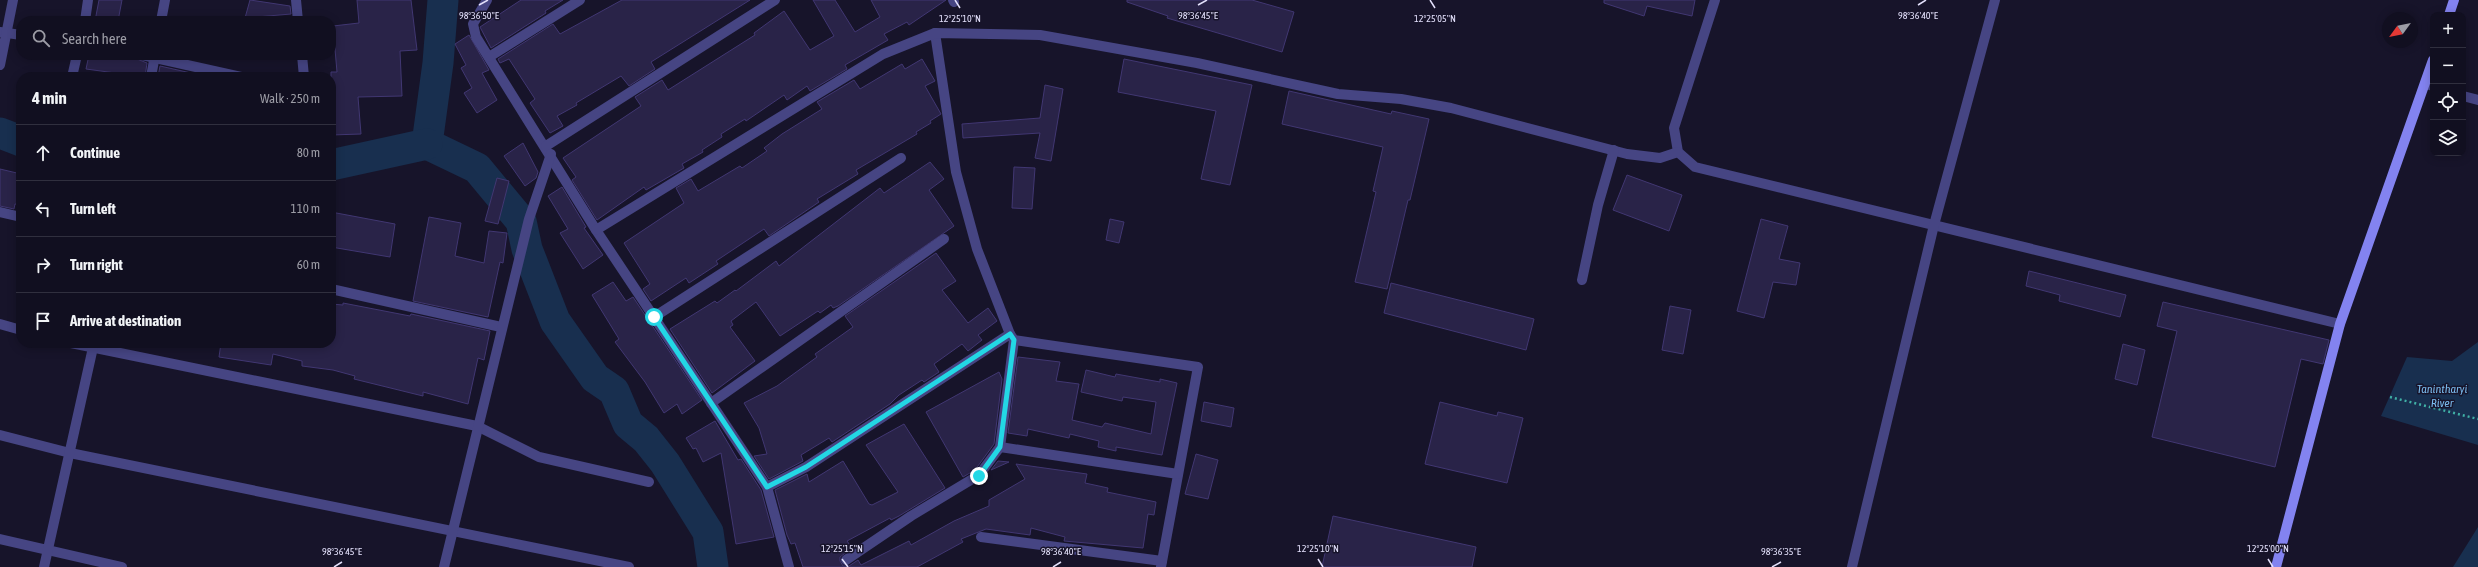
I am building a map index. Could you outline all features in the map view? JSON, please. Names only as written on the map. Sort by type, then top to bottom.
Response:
[{"type":"street","points":[[0,65],[4,32],[13,0]]},
{"type":"street","points":[[86,16],[88,0]]},
{"type":"street","points":[[162,16],[165,0]]},
{"type":"street","points":[[296,0],[298,16]]},
{"type":"street","points":[[487,0],[473,24],[473,31],[548,150],[596,230],[767,487],[789,567]]},
{"type":"street","points":[[489,57],[580,0]]},
{"type":"street","points":[[444,567],[501,327],[513,288],[529,219],[548,150],[775,0]]},
{"type":"street","points":[[1715,0],[1674,128],[1678,152],[1695,167],[2340,324]]},
{"type":"street","points":[[1852,567],[1934,225],[1996,0]]},
{"type":"street","points":[[2450,12],[2454,0]]},
{"type":"street","points":[[4,32],[16,34]]},
{"type":"street","points":[[596,230],[883,54],[935,33],[1040,35],[1198,63],[1338,94],[1401,99],[1451,108],[1614,150],[1660,158],[1678,152]]},
{"type":"street","points":[[846,560],[911,516],[979,476],[1000,447],[1012,337],[977,249],[956,172],[935,33]]},
{"type":"street","points":[[73,72],[76,60]]},
{"type":"street","points":[[152,72],[153,60]]},
{"type":"street","points":[[171,60],[220,72]]},
{"type":"street","points":[[302,60],[304,72]]},
{"type":"street","points":[[2276,567],[2340,324],[2429,85]]},
{"type":"street","points":[[2466,97],[2478,100]]},
{"type":"street","points":[[1582,280],[1604,178],[1614,150]]},
{"type":"street","points":[[654,317],[901,158]]},
{"type":"street","points":[[0,212],[16,216]]},
{"type":"street","points":[[711,403],[944,239]]},
{"type":"street","points":[[336,290],[501,327]]},
{"type":"street","points":[[0,324],[16,329]]},
{"type":"street","points":[[767,487],[806,467],[1012,337],[1198,367],[1161,564],[981,537]]},
{"type":"street","points":[[44,567],[93,348]]},
{"type":"street","points":[[103,348],[477,426],[539,457],[649,482]]},
{"type":"street","points":[[0,435],[70,452],[630,567]]},
{"type":"street","points":[[1000,447],[1178,474]]},
{"type":"street","points":[[0,539],[122,567]]},
{"type":"path","points":[[2390,397],[2478,419]]},
{"type":"water","name":"Tanintharyi River","points":[[2478,342],[2478,445],[2381,416],[2407,357],[2452,361]]},
{"type":"water","points":[[2478,527],[2478,567],[2453,567]]},
{"type":"building","points":[[99,0],[122,0],[119,16],[96,16]]},
{"type":"building","points":[[250,0],[290,6],[291,14],[246,16]]},
{"type":"building","points":[[357,0],[411,0],[417,50],[400,51],[402,96],[358,97],[361,134],[336,135],[336,26],[359,23]]},
{"type":"building","points":[[521,0],[563,0],[545,11],[546,13],[491,48],[480,27]]},
{"type":"building","points":[[622,0],[750,0],[651,62],[655,69],[629,86],[621,76],[576,103],[577,105],[557,116],[563,126],[550,133],[530,103],[535,99],[509,59],[500,63],[498,59],[553,24],[560,34]]},
{"type":"building","points":[[813,0],[835,0],[855,32],[880,17],[871,0],[946,0],[909,25],[907,22],[884,34],[888,40],[845,65],[847,69],[810,91],[807,86],[787,100],[784,95],[746,121],[745,119],[721,134],[722,137],[702,150],[703,152],[682,164],[684,168],[646,190],[644,187],[597,220],[572,180],[576,177],[563,158],[641,106],[635,97],[662,80],[668,90],[755,35],[754,33],[784,11],[810,50],[834,36]]},
{"type":"building","points":[[1127,0],[1252,0],[1294,12],[1282,52],[1167,18],[1168,16],[1127,2]]},
{"type":"building","points":[[1604,0],[1695,0],[1692,16],[1647,6],[1644,16],[1604,3]]},
{"type":"building","points":[[469,35],[489,70],[482,73],[497,100],[477,113],[464,93],[472,88],[461,68],[466,65],[455,44]]},
{"type":"building","points":[[922,59],[935,81],[925,86],[941,114],[930,121],[931,123],[916,132],[917,134],[856,170],[858,174],[817,199],[819,202],[769,236],[764,229],[716,261],[718,264],[689,283],[686,278],[651,301],[643,289],[650,284],[624,243],[684,203],[676,188],[691,179],[698,191],[740,166],[742,168],[767,151],[764,148],[782,134],[822,109],[817,102],[854,80],[860,89],[902,64],[905,69]]},
{"type":"building","points":[[1124,59],[1252,85],[1230,185],[1201,179],[1216,111],[1118,92]]},
{"type":"building","points":[[88,60],[140,60],[147,63],[146,72],[108,72],[86,69]]},
{"type":"building","points":[[160,66],[187,72],[159,72]]},
{"type":"building","points":[[1045,85],[1063,89],[1051,161],[1035,158],[1040,133],[963,138],[962,124],[1040,118]]},
{"type":"building","points":[[1289,91],[1391,114],[1392,111],[1429,119],[1387,289],[1355,282],[1376,192],[1373,191],[1383,147],[1282,124]]},
{"type":"building","points":[[523,143],[538,172],[536,178],[525,186],[504,156]]},
{"type":"building","points":[[930,162],[944,179],[929,190],[954,226],[838,306],[833,308],[831,305],[820,313],[818,311],[780,336],[756,302],[731,321],[733,325],[730,327],[755,361],[712,393],[670,329],[715,301],[717,303],[735,290],[736,291],[776,261],[779,266],[880,188],[884,193]]},
{"type":"building","points":[[1014,167],[1035,168],[1032,209],[1012,208]]},
{"type":"building","points":[[0,169],[16,173],[16,204],[14,209],[0,206]]},
{"type":"building","points":[[1627,175],[1682,195],[1669,231],[1613,210]]},
{"type":"building","points":[[497,178],[509,181],[498,224],[485,221]]},
{"type":"building","points":[[562,187],[586,227],[584,228],[603,255],[583,269],[560,233],[568,229],[548,196]]},
{"type":"building","points":[[336,213],[395,224],[390,257],[336,248]]},
{"type":"building","points":[[429,217],[461,223],[455,256],[484,263],[489,231],[507,233],[503,263],[500,262],[488,317],[413,301]]},
{"type":"building","points":[[1110,219],[1124,222],[1119,243],[1106,240]]},
{"type":"building","points":[[1761,219],[1788,226],[1779,259],[1800,263],[1796,285],[1773,282],[1764,318],[1737,311]]},
{"type":"building","points":[[936,253],[956,281],[942,290],[968,323],[988,308],[997,321],[978,335],[982,340],[968,351],[962,344],[934,364],[939,372],[924,382],[922,380],[899,395],[890,404],[832,442],[829,438],[801,455],[803,461],[769,479],[754,456],[767,454],[759,428],[744,403],[777,386],[817,357],[815,354],[853,327],[845,316]]},
{"type":"building","points":[[2029,271],[2126,295],[2120,317],[2059,301],[2060,295],[2026,286]]},
{"type":"building","points":[[613,282],[626,301],[633,297],[702,400],[682,414],[677,404],[664,413],[645,382],[615,342],[619,339],[592,295]]},
{"type":"building","points":[[1391,283],[1534,319],[1526,350],[1384,313]]},
{"type":"building","points":[[2163,302],[2329,340],[2323,364],[2301,359],[2275,467],[2152,437],[2177,331],[2157,326]]},
{"type":"building","points":[[343,303],[410,316],[411,314],[490,331],[484,360],[478,358],[468,404],[423,392],[423,396],[354,379],[355,376],[333,370],[302,366],[302,361],[273,354],[271,365],[219,357],[220,348],[336,348],[336,304],[343,305]]},
{"type":"building","points":[[1670,306],[1691,310],[1683,354],[1662,350]]},
{"type":"building","points":[[2123,344],[2145,350],[2137,385],[2115,379]]},
{"type":"building","points":[[1018,357],[1060,362],[1056,381],[1079,384],[1072,420],[1102,427],[1105,423],[1151,434],[1156,402],[1123,397],[1122,401],[1081,392],[1086,370],[1115,377],[1116,374],[1160,382],[1160,379],[1177,383],[1162,455],[1116,447],[1116,451],[1098,447],[1099,441],[1070,434],[1069,438],[1028,429],[1027,436],[1008,433]]},
{"type":"building","points":[[999,372],[1002,379],[994,444],[975,470],[963,477],[926,412]]},
{"type":"building","points":[[1204,402],[1234,408],[1231,427],[1201,421]]},
{"type":"building","points":[[1440,402],[1497,416],[1498,412],[1523,418],[1507,483],[1425,464]]},
{"type":"building","points":[[715,421],[738,460],[741,459],[761,490],[774,537],[736,544],[721,453],[703,462],[696,448],[693,449],[686,438]]},
{"type":"building","points":[[904,424],[945,488],[899,516],[891,520],[890,518],[847,541],[852,548],[840,557],[840,561],[843,566],[849,566],[858,560],[861,565],[909,541],[911,545],[954,521],[989,506],[989,500],[1025,479],[1016,464],[1087,474],[1085,483],[1108,488],[1107,492],[1156,502],[1154,515],[1148,514],[1143,548],[1064,541],[1065,537],[1031,528],[1030,535],[986,529],[961,539],[963,542],[917,567],[803,567],[795,543],[791,544],[787,535],[775,490],[807,474],[809,482],[843,461],[869,504],[872,505],[898,492],[866,445]]},
{"type":"building","points":[[1196,454],[1218,460],[1208,499],[1185,494]]},
{"type":"building","points":[[998,461],[1009,462],[991,470]]},
{"type":"building","points":[[1333,516],[1476,547],[1472,567],[1322,567]]},
{"type":"waterway","points":[[443,0],[438,63],[427,144],[477,168],[521,221],[527,249],[555,321],[595,378],[614,391],[628,424],[646,439],[665,463],[708,532],[713,567]]},
{"type":"waterway","points":[[0,133],[16,139]]},
{"type":"waterway","points":[[336,164],[427,144]]},
{"type":"route","points":[[654,317],[767,487],[806,467],[1010,334],[1014,340],[1000,447],[979,476]]}]
